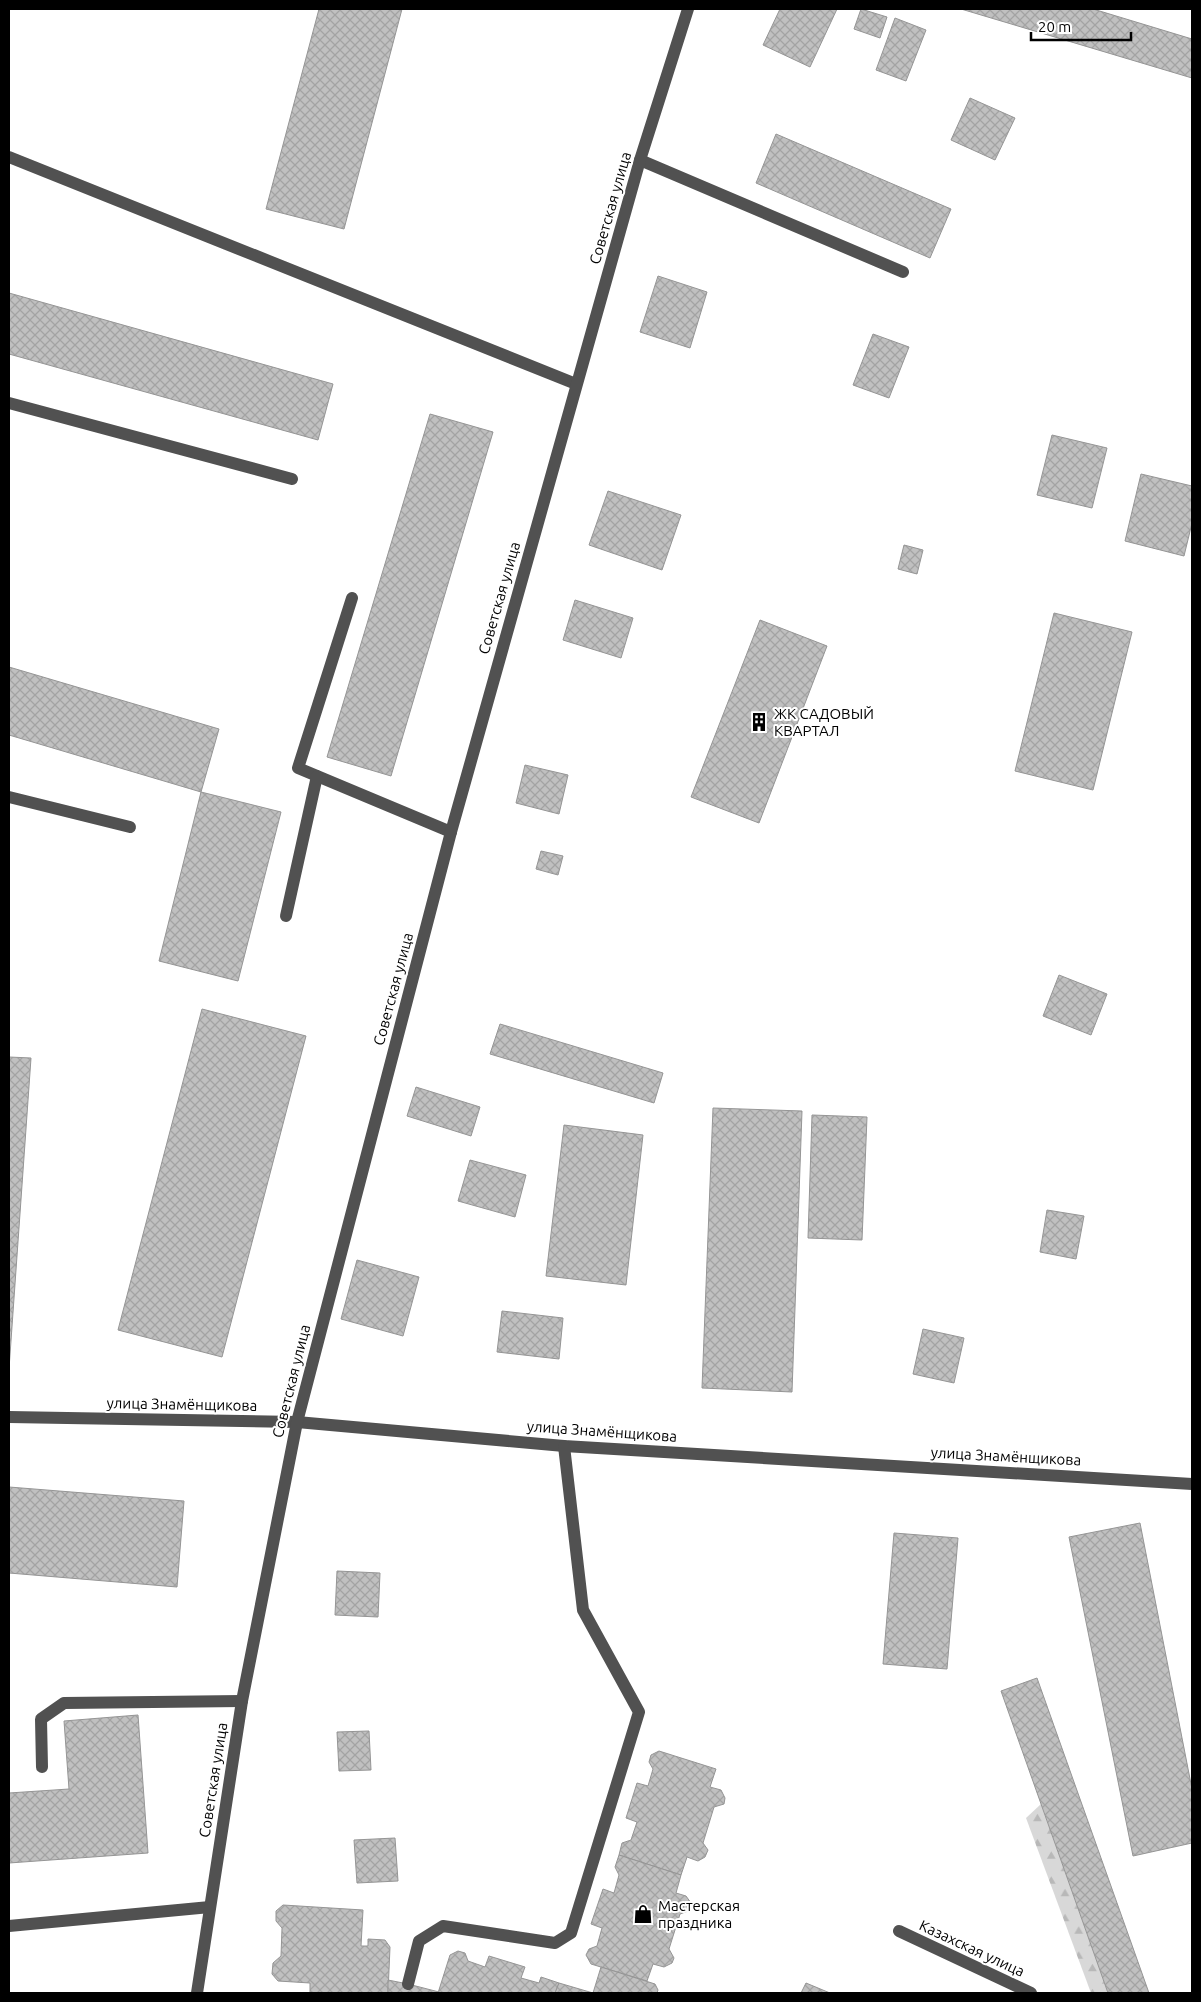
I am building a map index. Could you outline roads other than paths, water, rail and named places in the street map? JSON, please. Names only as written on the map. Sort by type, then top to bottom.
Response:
[{"type":"street","name":"Советская улица","points":[[197,1993],[242,1701],[297,1422],[451,832],[640,160],[688,9]]},
{"type":"street","points":[[9,157],[576,384]]},
{"type":"street","points":[[640,160],[903,272]]},
{"type":"street","points":[[9,403],[292,479]]},
{"type":"street","points":[[352,598],[298,768],[451,832]]},
{"type":"street","points":[[286,916],[318,776]]},
{"type":"street","points":[[9,797],[130,827]]},
{"type":"street","name":"улица Знамёнщикова","points":[[9,1417],[297,1422],[564,1446],[1192,1484]]},
{"type":"street","points":[[408,1984],[418,1941],[443,1926],[555,1943],[571,1933],[639,1712],[583,1610],[564,1446]]},
{"type":"street","points":[[42,1767],[41,1719],[64,1703],[242,1701]]},
{"type":"street","points":[[9,1926],[210,1907]]},
{"type":"street","name":"Казахская улица","points":[[899,1931],[1031,1993]]},
{"type":"place","name":"ЖК САДОВЫЙ КВАРТАЛ","points":[[759,722]]},
{"type":"place","name":"Мастерская праздника","points":[[643,1914]]}]
